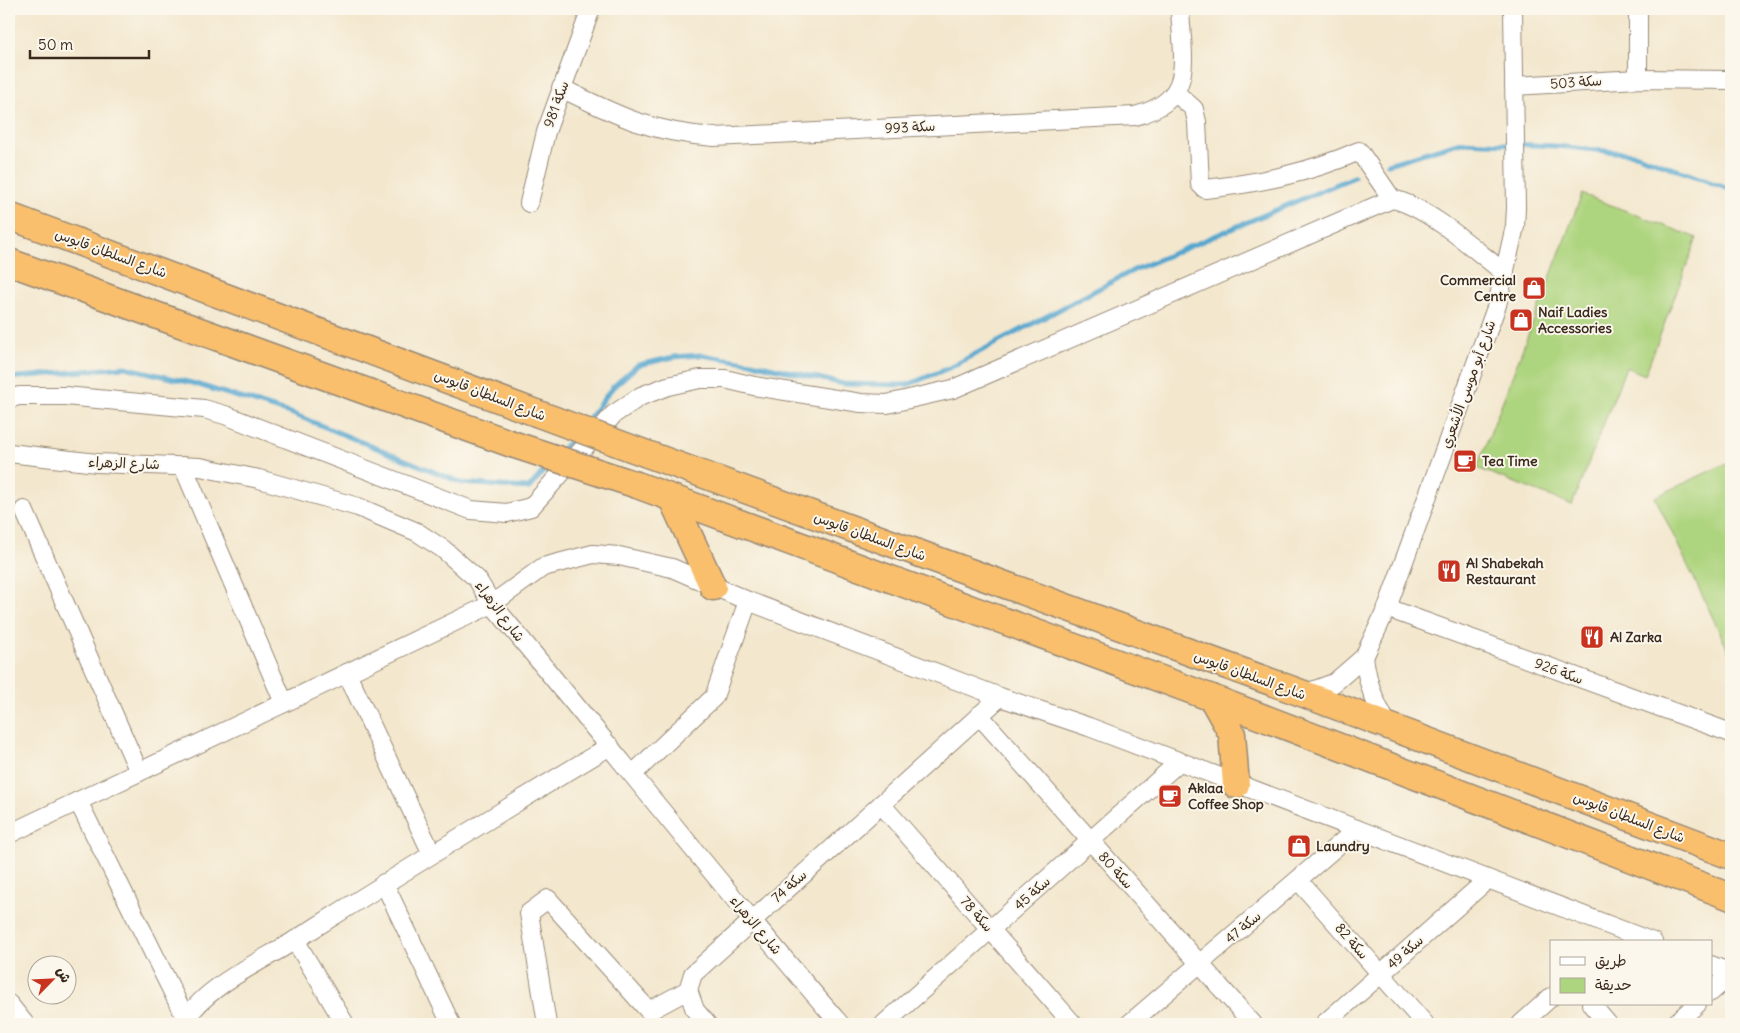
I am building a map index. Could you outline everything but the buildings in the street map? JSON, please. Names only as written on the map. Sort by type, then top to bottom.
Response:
[{"type":"highway","name":"شارع السلطان قابوس","points":[[9,216],[647,454],[1304,694],[1731,856]]},
{"type":"highway","points":[[9,262],[512,444],[637,485],[1212,698],[1731,897]]},
{"type":"highway","points":[[672,499],[713,587]]},
{"type":"highway","points":[[1212,698],[1232,734],[1236,785]]},
{"type":"street","name":"سكة 981","points":[[529,203],[546,132],[591,9]]},
{"type":"street","points":[[1180,9],[1182,71],[1176,93],[1194,109],[1197,122],[1200,184],[1205,189],[1255,184],[1315,169],[1359,150],[1392,199]]},
{"type":"street","name":"شارع أبو موسى الأشعري","points":[[1304,694],[1334,683],[1364,657],[1387,608],[1497,305],[1505,273],[1516,208],[1513,9]]},
{"type":"street","points":[[1638,9],[1638,79]]},
{"type":"street","name":"سكة 503","points":[[1515,95],[1638,79],[1731,80]]},
{"type":"street","name":"سكة 993","points":[[561,88],[619,117],[655,129],[714,137],[1135,116],[1153,111],[1176,93]]},
{"type":"street","points":[[9,399],[19,396],[65,396],[204,408],[471,510],[507,513],[531,507],[614,414],[642,396],[668,386],[725,378],[754,386],[861,403],[887,404],[927,396],[952,389],[1392,199],[1405,202],[1426,214],[1505,273]]},
{"type":"street","name":"شارع الزهراء","points":[[9,453],[97,463],[183,466],[259,479],[358,507],[417,532],[443,549],[477,579],[492,604],[633,774],[750,920],[840,1024]]},
{"type":"street","points":[[183,466],[284,703]]},
{"type":"street","points":[[24,510],[139,772]]},
{"type":"street","points":[[9,834],[492,604],[544,567],[593,554],[619,556],[672,568],[748,601],[1000,697],[1179,762],[1487,880],[1620,936],[1642,940]]},
{"type":"street","points":[[633,774],[714,697],[748,601]]},
{"type":"street","name":"سكة 926","points":[[1387,608],[1731,733]]},
{"type":"street","points":[[1364,657],[1368,686],[1376,706],[1389,726]]},
{"type":"street","points":[[347,673],[432,854]]},
{"type":"street","name":"سكة 74","points":[[688,990],[693,974],[750,920],[1000,697]]},
{"type":"street","name":"سكة 80","points":[[979,716],[1253,1024]]},
{"type":"street","points":[[78,801],[184,1022],[200,1002],[225,983],[384,883],[610,746]]},
{"type":"street","name":"سكة 45","points":[[884,1024],[1179,762]]},
{"type":"street","name":"سكة 78","points":[[880,804],[1074,1024]]},
{"type":"street","name":"سكة 47","points":[[1129,1024],[1357,830]]},
{"type":"street","name":"سكة 82","points":[[1298,880],[1426,1024]]},
{"type":"street","name":"سكة 49","points":[[1324,1024],[1487,880]]},
{"type":"street","points":[[384,883],[451,1024]]},
{"type":"street","points":[[547,1024],[529,913],[548,899],[649,1011],[688,990],[695,1010],[707,1024]]},
{"type":"street","points":[[295,940],[345,1024]]},
{"type":"street","points":[[1712,965],[1731,974],[1712,991]]},
{"type":"street","points":[[1521,1024],[1550,998]]},
{"type":"street","points":[[9,1004],[25,1024]]},
{"type":"street","points":[[1593,1006],[1608,1024]]},
{"type":"street","points":[[1675,1024],[1695,1006]]},
{"type":"green space","points":[[1582,194],[1697,238],[1645,375],[1626,367],[1572,505],[1477,468]]},
{"type":"green space","points":[[1731,461],[1731,656],[1655,497]]},
{"type":"waterway","points":[[1388,164],[1461,142],[1556,146],[1635,154],[1731,190]]},
{"type":"waterway","points":[[586,422],[613,387],[638,365],[674,357],[701,355],[752,363],[844,384],[907,385],[949,368],[1134,270],[1354,177]]},
{"type":"waterway","points":[[9,378],[125,367],[192,383],[293,414],[462,483],[529,488],[549,465]]},
{"type":"waterway","points":[[560,452],[574,436]]},
{"type":"place","name":"Commercial Centre","points":[[1534,288]]},
{"type":"place","name":"Naif Ladies Accessories","points":[[1521,320]]},
{"type":"place","name":"Tea Time","points":[[1465,461]]},
{"type":"place","name":"Al Shabekah Restaurant","points":[[1449,571]]},
{"type":"place","name":"Al Zarka","points":[[1592,637]]},
{"type":"place","name":"Aklaa Coffee Shop","points":[[1170,796]]},
{"type":"place","name":"Laundry","points":[[1299,846]]}]
